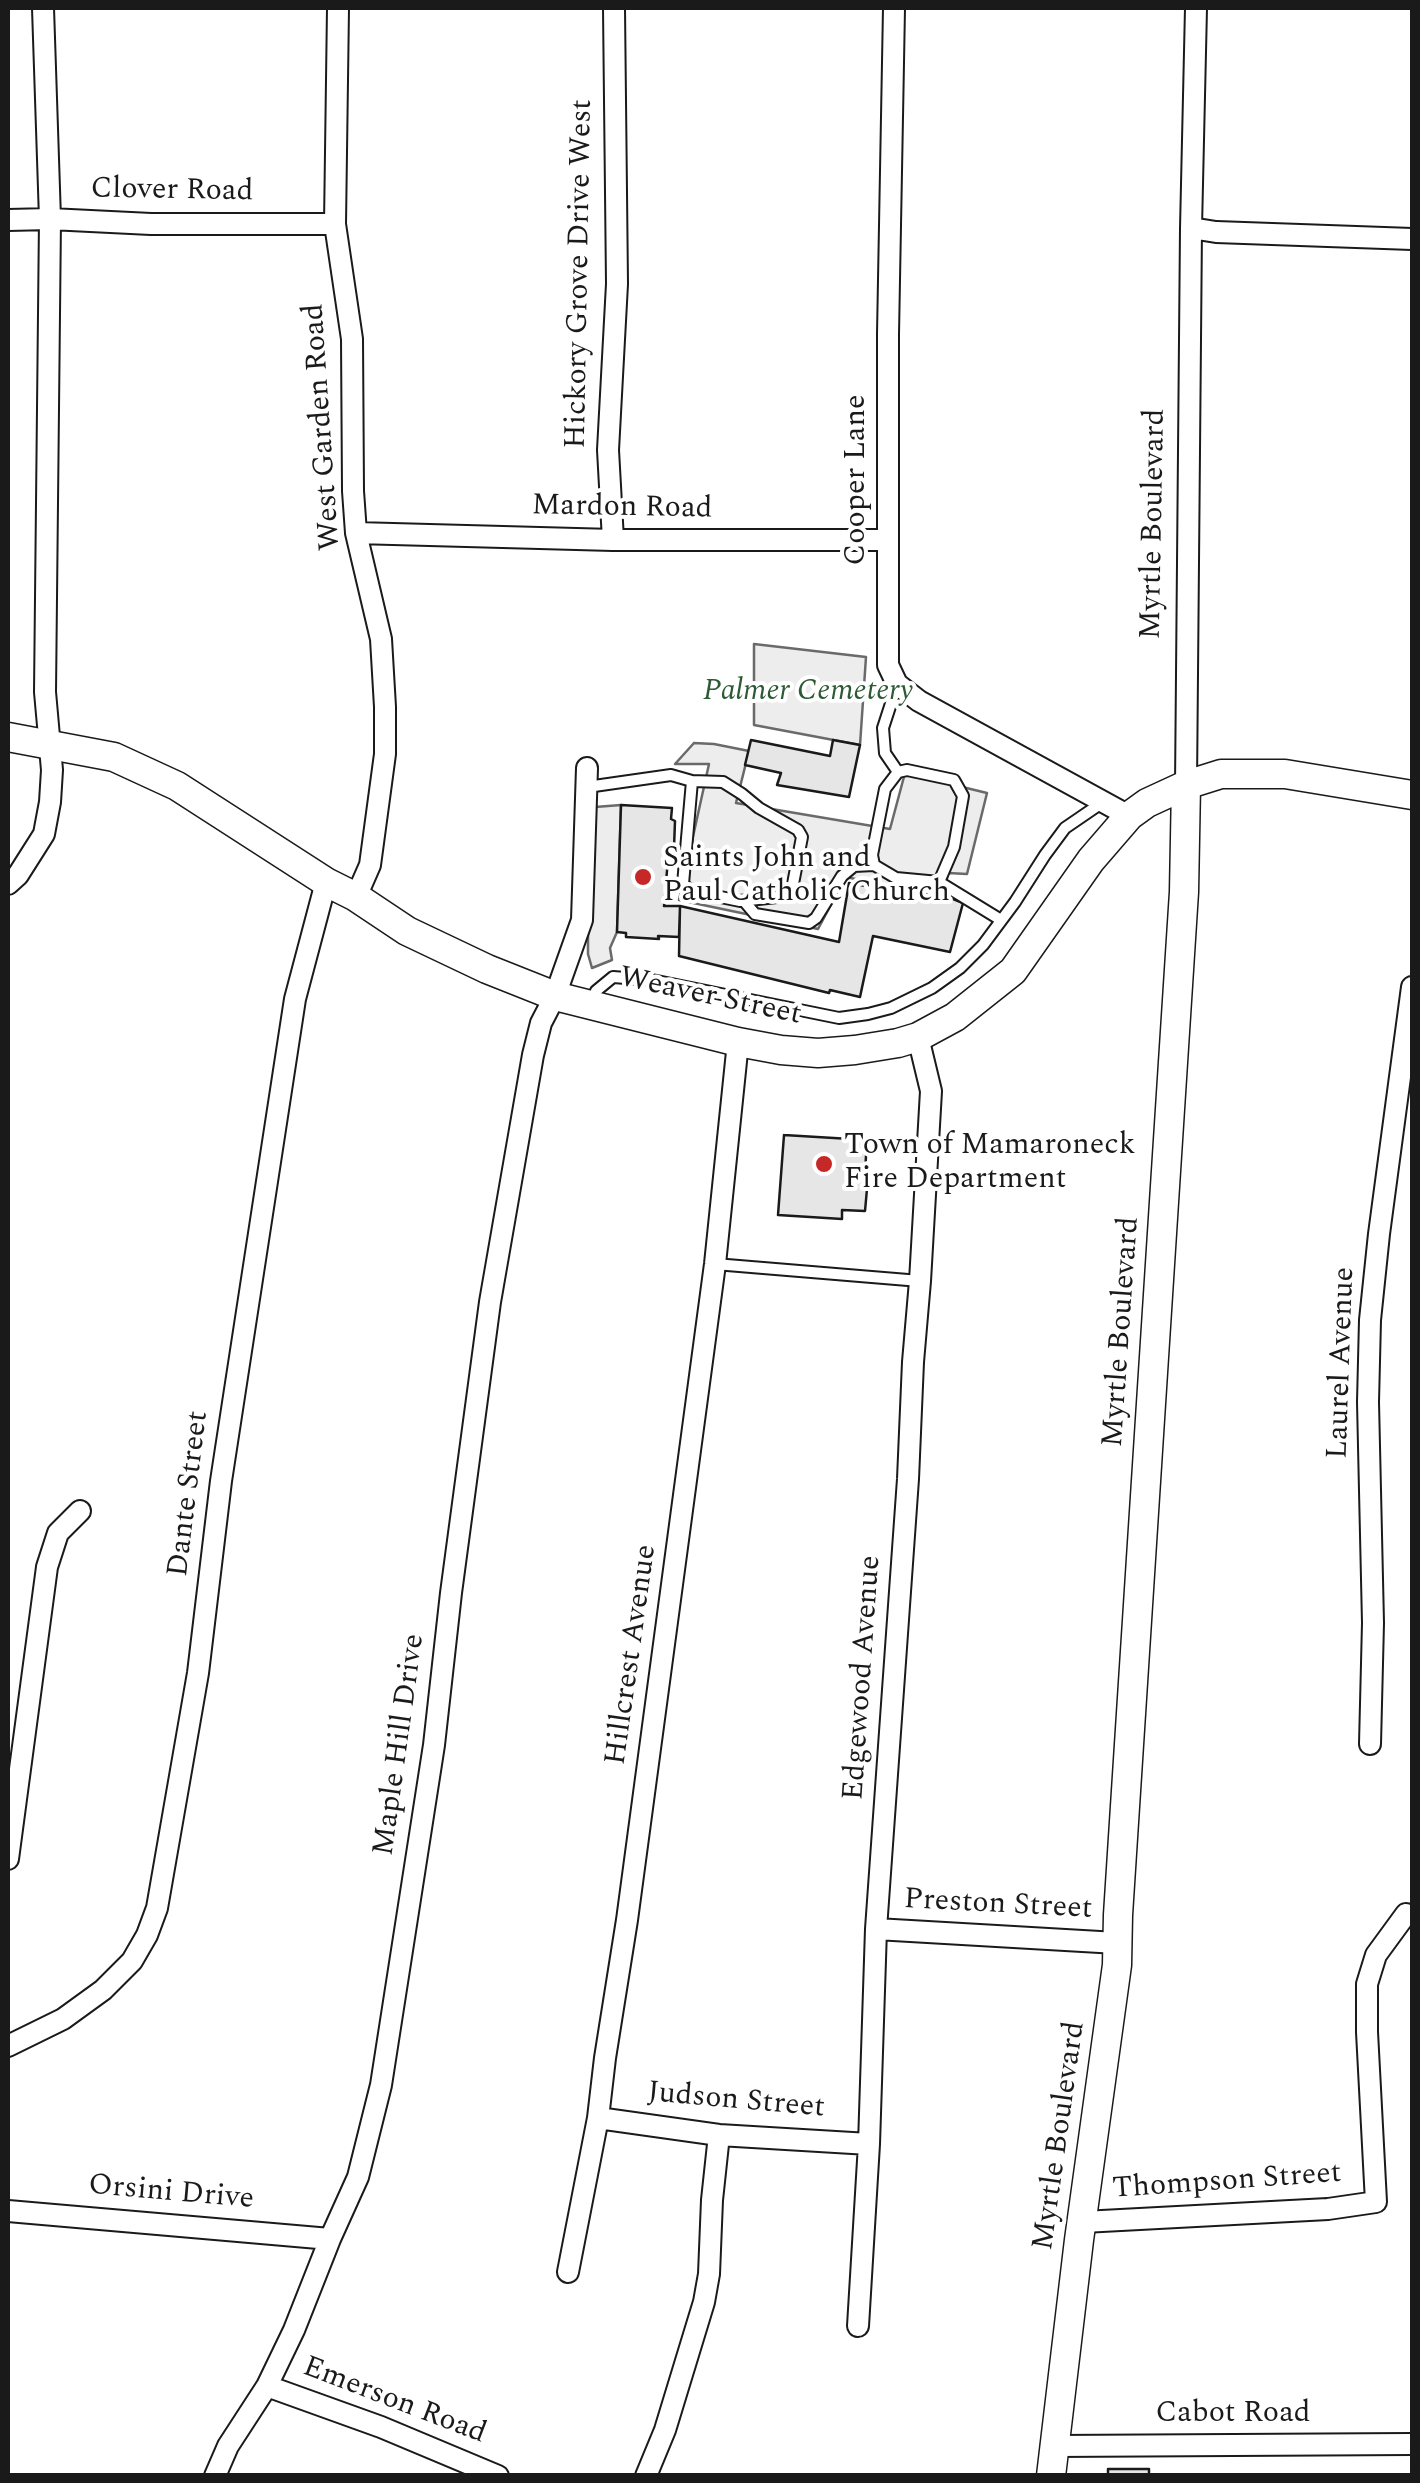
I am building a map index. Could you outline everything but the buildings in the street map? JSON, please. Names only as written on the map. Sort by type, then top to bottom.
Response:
[{"type":"street","points":[[8,884],[44,834],[52,770],[45,643],[50,219],[42,8]]},
{"type":"street","name":"West Garden Road","points":[[338,8],[335,224],[352,339],[356,533],[381,639],[385,754],[370,865],[356,897]]},
{"type":"street","name":"Hickory Grove Drive West","points":[[613,540],[608,450],[618,284],[614,8]]},
{"type":"street","name":"Cooper Lane","points":[[894,8],[888,334],[888,665],[897,684]]},
{"type":"street","name":"Myrtle Boulevard","points":[[1051,2476],[1117,1966],[1184,892],[1196,8]]},
{"type":"street","name":"Clover Road","points":[[8,220],[335,224]]},
{"type":"street","points":[[1191,228],[1412,240]]},
{"type":"street","name":"Mardon Road","points":[[356,533],[613,540],[888,540]]},
{"type":"street","points":[[897,684],[919,701],[1129,816]]},
{"type":"street","name":"Weaver Street","points":[[8,737],[114,757],[176,786],[407,931],[556,996],[738,1042],[818,1053],[918,1037],[955,1017],[1013,971],[1091,860],[1129,816],[1186,784],[1221,774],[1285,774],[1412,795]]},
{"type":"street","name":"Maple Hill Drive","points":[[216,2476],[228,2446],[268,2386],[294,2330],[358,2177],[381,2085],[434,1745],[490,1302],[533,1055],[541,1023],[556,996],[582,920],[587,778]]},
{"type":"street","name":"Dante Street","points":[[8,2046],[63,2019],[103,1990],[132,1961],[156,1908],[198,1673],[220,1480],[295,1000],[326,882]]},
{"type":"street","name":"Laurel Avenue","points":[[1370,1744],[1370,1320],[1412,987]]},
{"type":"street","name":"Edgewood Avenue","points":[[858,2326],[876,1930],[908,1480],[930,1091],[918,1037]]},
{"type":"street","name":"Hillcrest Avenue","points":[[568,2272],[598,2118],[630,1900],[716,1264],[738,1042]]},
{"type":"street","points":[[8,1859],[47,1567],[58,1533],[80,1510]]},
{"type":"street","name":"Thompson Street","points":[[1083,2222],[1328,2209],[1376,2202],[1368,1976],[1382,1945],[1406,1914]]},
{"type":"street","name":"Preston Street","points":[[876,1930],[1117,1943]]},
{"type":"street","name":"Judson Street","points":[[598,2118],[719,2135],[869,2144]]},
{"type":"street","points":[[646,2476],[665,2430],[704,2302],[719,2135]]},
{"type":"street","name":"Orsini Drive","points":[[8,2211],[330,2239]]},
{"type":"street","name":"Emerson Road","points":[[268,2386],[498,2476]]},
{"type":"street","name":"Cabot Road","points":[[1054,2446],[1412,2444]]},
{"type":"lane","points":[[897,684],[883,728],[885,753],[898,772]]},
{"type":"lane","points":[[874,864],[872,855],[885,789],[898,772],[907,770],[954,780],[963,796],[954,847],[939,882]]},
{"type":"lane","points":[[587,778],[671,775],[692,781],[723,782],[758,808],[798,830],[802,837],[792,888],[786,896],[744,901],[691,892],[683,884],[692,781]]},
{"type":"lane","points":[[590,1004],[596,991],[613,977],[652,980],[839,1018],[892,1008],[932,988],[960,968],[1002,920],[1066,828],[1102,802]]},
{"type":"lane","points":[[744,901],[755,914],[810,923],[842,876],[854,866],[874,864],[896,878],[939,882],[1002,920]]},
{"type":"lane","points":[[716,1264],[920,1281]]},
{"type":"shaded area","name":"Palmer Cemetery","points":[[754,644],[866,657],[860,745],[754,725]]},
{"type":"shaded area","points":[[694,743],[749,751],[736,803],[890,829],[905,773],[987,793],[967,874],[948,873],[943,898],[846,877],[818,929],[679,900],[709,764],[675,764]]},
{"type":"shaded area","points":[[621,805],[617,932],[610,948],[612,960],[592,968],[588,930],[595,807]]},
{"type":"place","name":"Saints John and Paul Catholic Church","points":[[643,877]]},
{"type":"place","name":"Town of Mamaroneck Fire Department","points":[[824,1164]]}]
